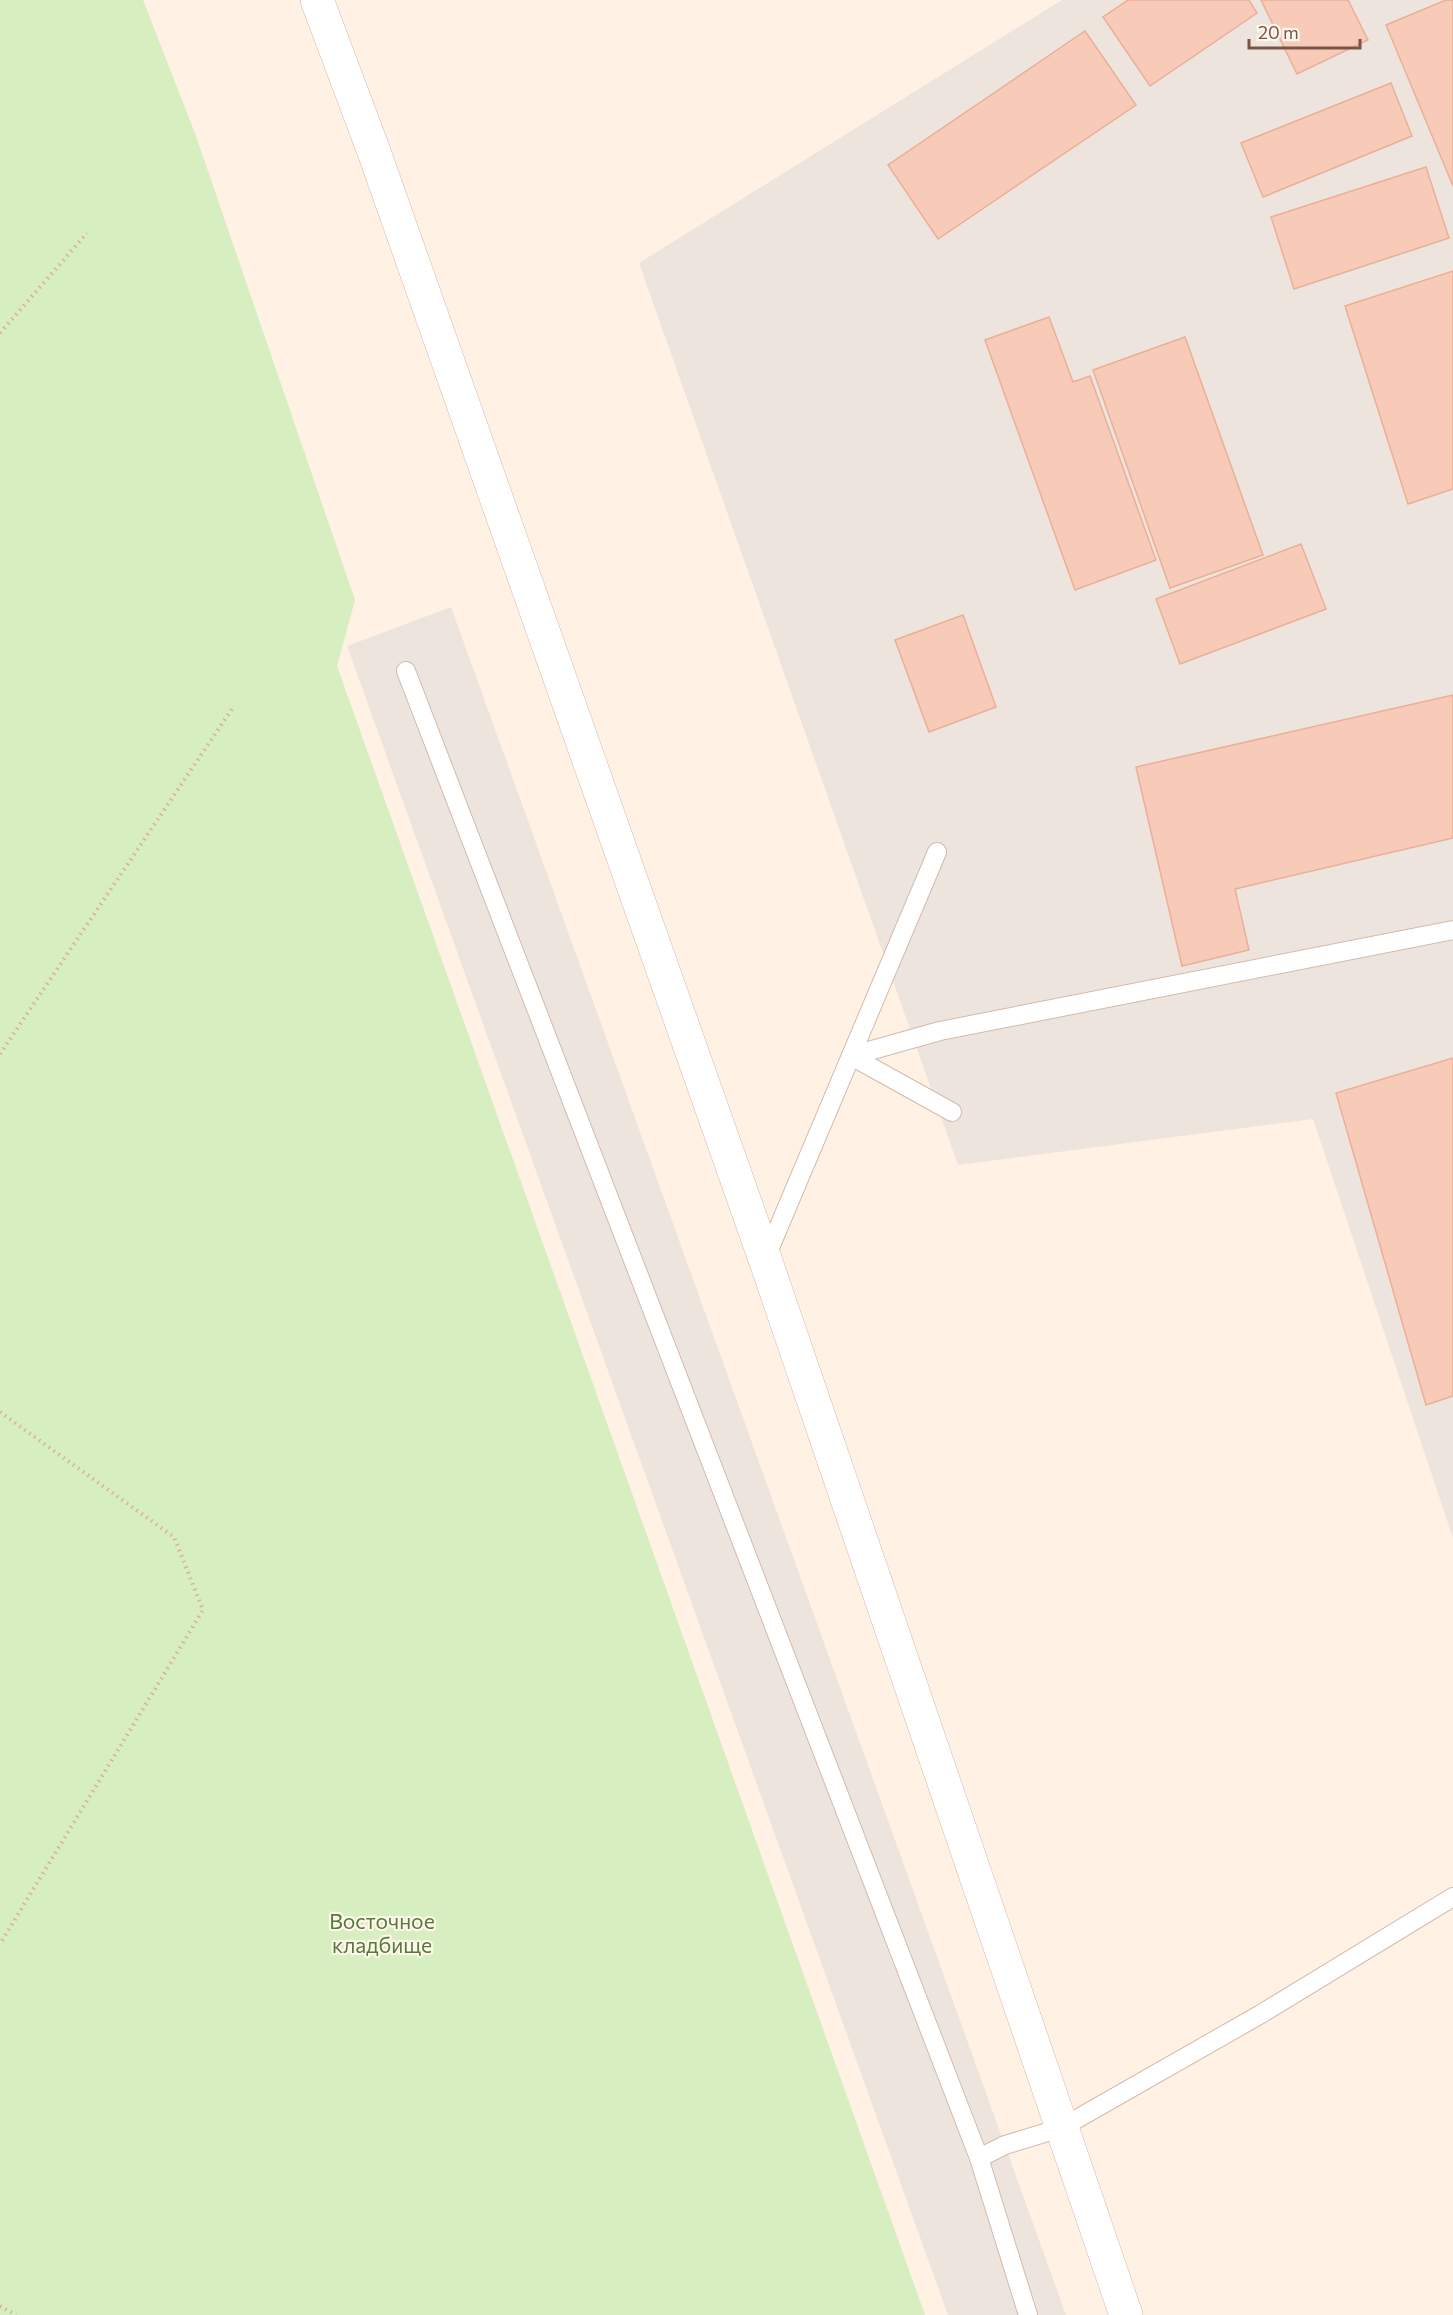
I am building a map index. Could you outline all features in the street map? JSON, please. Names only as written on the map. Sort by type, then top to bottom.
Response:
[{"type":"street","points":[[317,0],[377,160],[765,1259],[1126,2315]]},
{"type":"lane","points":[[406,671],[979,2158],[1028,2315]]},
{"type":"lane","points":[[765,1259],[937,852]]},
{"type":"lane","points":[[851,1056],[940,1031],[1453,930]]},
{"type":"lane","points":[[851,1056],[952,1112]]},
{"type":"lane","points":[[979,2158],[1005,2145],[1061,2128],[1261,2014],[1453,1897]]},
{"type":"path","points":[[0,333],[87,233]]},
{"type":"path","points":[[0,1054],[232,709]]},
{"type":"path","points":[[0,1412],[174,1537],[203,1610],[0,1944]]},
{"type":"path","points":[[0,2306],[16,2315]]},
{"type":"shaded area","points":[[1062,0],[1453,0],[1453,1538],[1313,1119],[958,1165],[639,263]]},
{"type":"shaded area","points":[[451,607],[1066,2315],[948,2315],[347,646]]},
{"type":"green space","name":"Восточное кладбище","points":[[0,0],[143,0],[196,136],[355,600],[337,666],[925,2315],[0,2315]]},
{"type":"building","points":[[1128,0],[1249,0],[1257,13],[1150,86],[1103,17]]},
{"type":"building","points":[[1261,0],[1348,0],[1368,40],[1297,74]]},
{"type":"building","points":[[1446,0],[1453,0],[1453,186],[1386,25]]},
{"type":"building","points":[[1085,31],[1136,105],[938,239],[888,165]]},
{"type":"building","points":[[1391,83],[1412,136],[1263,197],[1241,143]]},
{"type":"building","points":[[1426,167],[1449,238],[1294,289],[1271,217]]},
{"type":"building","points":[[1453,271],[1453,489],[1408,504],[1345,306]]},
{"type":"building","points":[[1049,317],[1073,382],[1090,376],[1156,560],[1075,590],[985,340]]},
{"type":"building","points":[[1185,337],[1263,555],[1170,588],[1093,370]]},
{"type":"building","points":[[1301,544],[1326,609],[1180,664],[1156,599]]},
{"type":"building","points":[[963,615],[996,707],[929,732],[895,640]]},
{"type":"building","points":[[1453,695],[1453,838],[1235,889],[1249,950],[1182,966],[1136,767]]},
{"type":"building","points":[[1453,1058],[1453,1396],[1426,1405],[1336,1093]]}]
